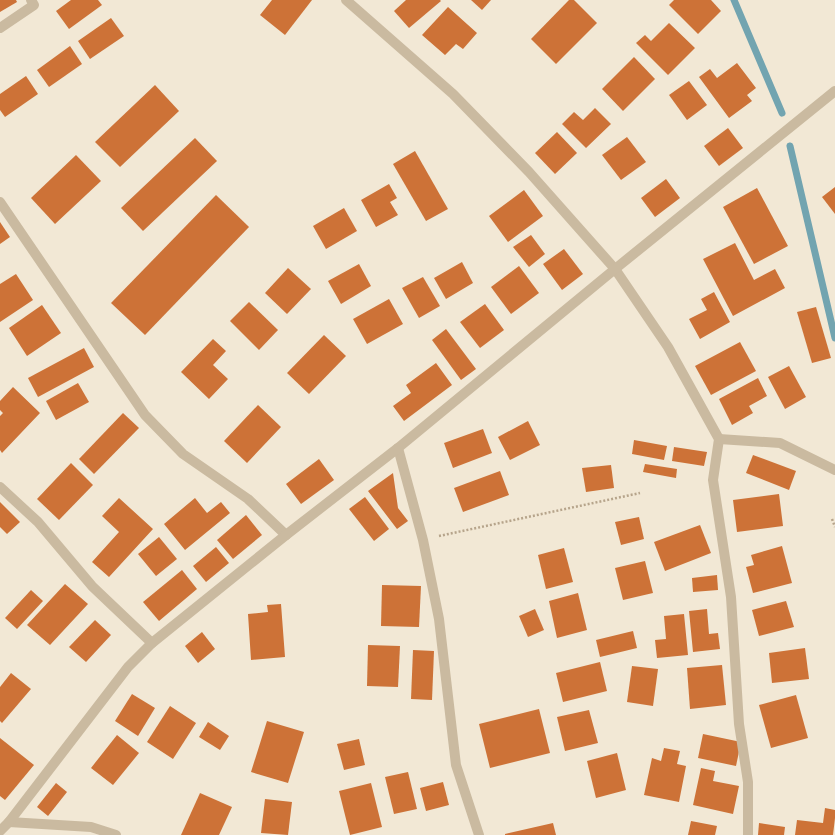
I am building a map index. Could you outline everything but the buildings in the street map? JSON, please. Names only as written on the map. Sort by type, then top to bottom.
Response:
[{"type":"street","points":[[0,28],[34,5],[31,0]]},
{"type":"street","points":[[346,0],[453,94],[529,172],[615,269],[668,347],[719,438],[713,480],[731,597],[739,724],[748,782],[748,835]]},
{"type":"street","points":[[0,831],[9,822],[128,668],[152,644],[286,535],[398,448],[615,269],[835,91]]},
{"type":"street","points":[[0,202],[145,415],[183,454],[248,499],[286,535]]},
{"type":"street","points":[[719,438],[780,443],[835,470]]},
{"type":"street","points":[[398,448],[423,540],[438,619],[456,766],[479,835]]},
{"type":"street","points":[[0,487],[38,522],[92,586],[152,644]]},
{"type":"street","points":[[9,822],[92,827],[116,835]]},
{"type":"path","points":[[423,540],[640,493]]},
{"type":"path","points":[[832,518],[835,527]]},
{"type":"waterway","points":[[734,0],[782,113]]},
{"type":"waterway","points":[[790,146],[835,338]]}]
